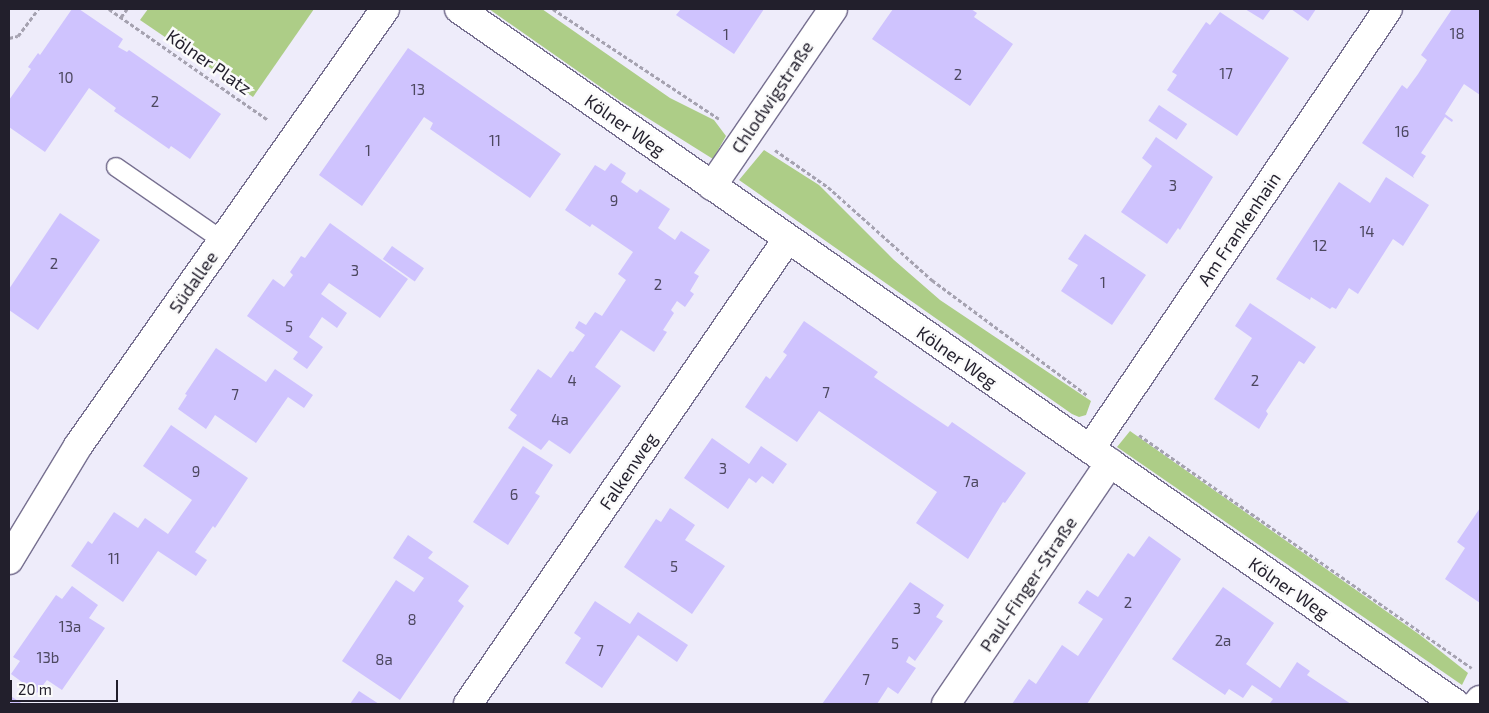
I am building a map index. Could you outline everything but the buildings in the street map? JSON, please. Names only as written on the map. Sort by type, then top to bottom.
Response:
[{"type":"street","name":"Südallee","points":[[9,560],[78,446],[384,9]]},
{"type":"street","name":"Kölner Weg","points":[[459,9],[1456,704]]},
{"type":"street","name":"Chlodwigstraße","points":[[712,186],[833,9]]},
{"type":"street","name":"Am Frankenhain","points":[[1100,456],[1113,416],[1388,9]]},
{"type":"street","name":"Falkenweg","points":[[468,704],[788,238]]},
{"type":"street","name":"Paul-Finger-Straße","points":[[946,704],[1100,456]]},
{"type":"street","points":[[1477,704],[1480,700]]},
{"type":"lane","points":[[116,167],[222,240]]},
{"type":"path","points":[[9,38],[18,36],[38,9]]},
{"type":"path","name":"Kölner Platz","points":[[109,9],[294,138]]},
{"type":"path","points":[[121,18],[127,9]]},
{"type":"path","points":[[553,9],[746,135],[769,146],[828,187],[932,280],[1113,416],[1480,674]]},
{"type":"green space","points":[[148,9],[314,9],[253,97],[140,20]]},
{"type":"green space","points":[[489,9],[542,9],[670,98],[714,120],[726,136],[713,159],[622,102]]},
{"type":"green space","points":[[764,150],[819,185],[894,260],[940,300],[1091,401],[1086,415],[1079,417],[1072,414],[739,180]]},
{"type":"green space","points":[[1130,431],[1420,635],[1468,673],[1462,685],[1117,447]]}]
